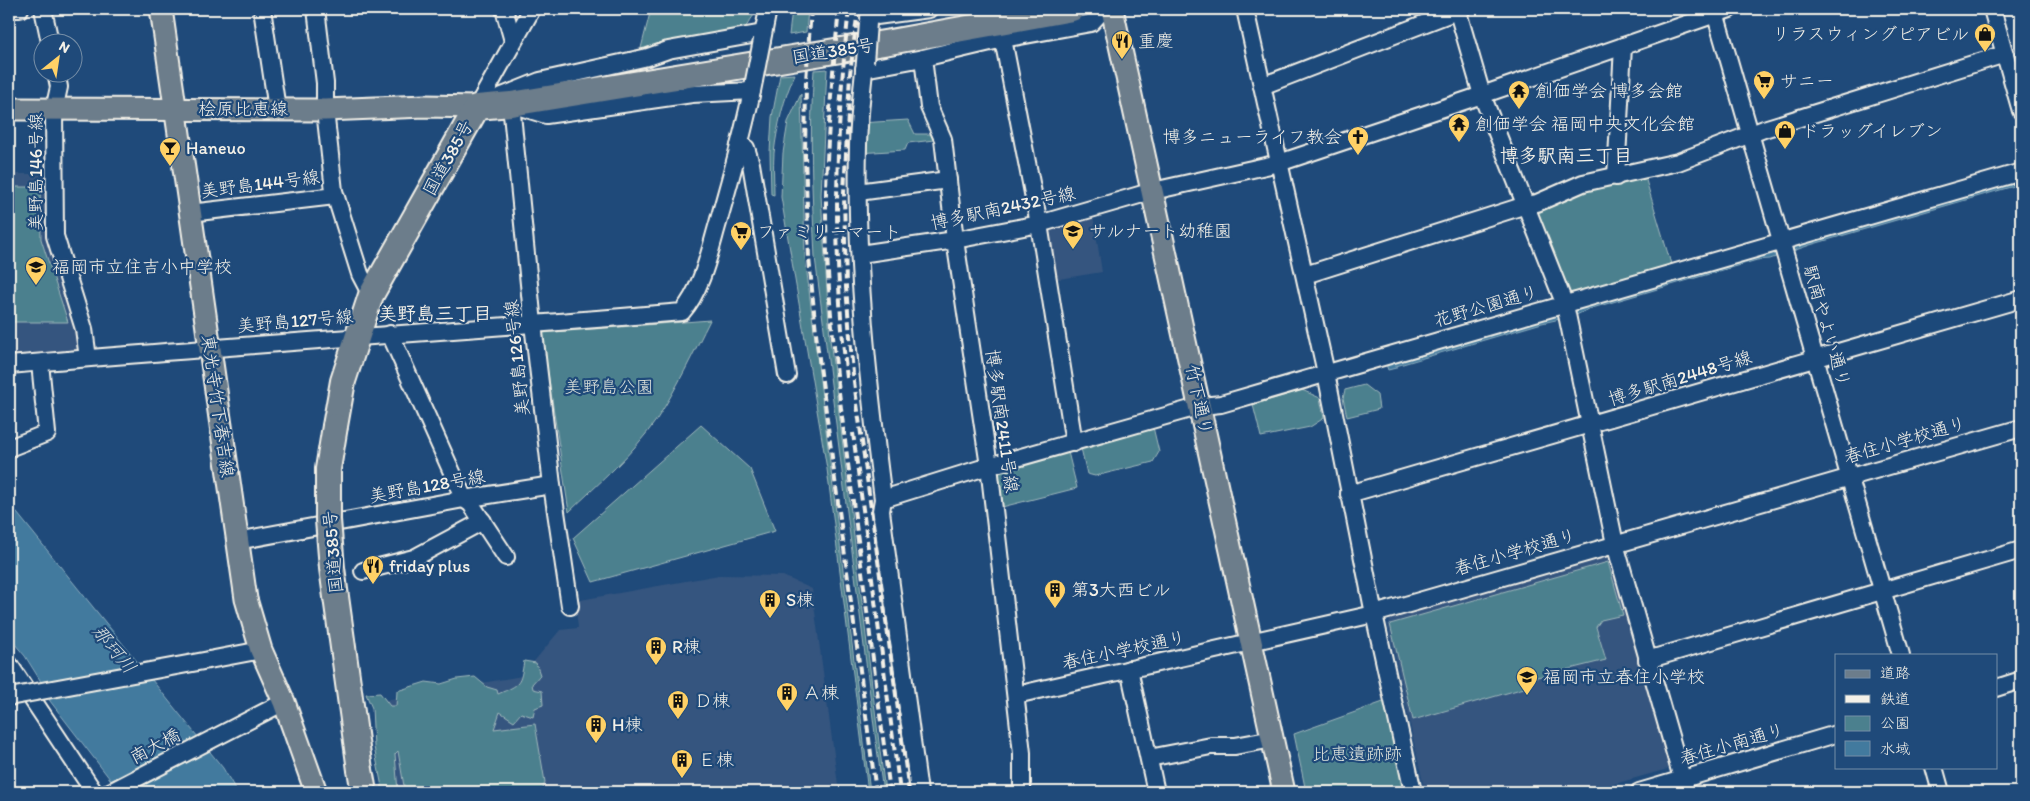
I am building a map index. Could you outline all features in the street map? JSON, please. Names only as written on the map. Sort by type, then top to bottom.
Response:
[{"type":"highway","name":"国道385号","points":[[362,781],[332,568],[328,520],[328,469],[334,426],[343,381],[356,336],[371,295],[477,107],[512,104],[890,42],[1072,9]]},
{"type":"main road","name":"東光寺竹下春吉線","points":[[161,9],[246,599],[261,650],[284,702],[316,792]]},
{"type":"main road","name":"竹下通り","points":[[1112,9],[1253,642],[1284,792]]},
{"type":"main road","name":"桧原比恵線","points":[[9,109],[325,110],[426,106],[477,107]]},
{"type":"street","points":[[9,9],[20,9]]},
{"type":"street","points":[[44,9],[48,32]]},
{"type":"street","points":[[262,9],[277,109]]},
{"type":"street","points":[[316,9],[335,196],[360,274],[371,295]]},
{"type":"street","points":[[504,9],[513,41]]},
{"type":"street","points":[[477,107],[532,9]]},
{"type":"street","points":[[768,9],[739,146],[746,148],[751,164],[787,375]]},
{"type":"street","points":[[919,792],[881,511],[883,499],[868,374],[860,254],[858,143],[869,16],[929,9]]},
{"type":"street","points":[[865,65],[923,58],[1003,39],[1091,23],[1104,9]]},
{"type":"street","points":[[1245,9],[1305,275],[1374,614],[1413,792]]},
{"type":"street","points":[[1262,86],[1459,9],[1482,96],[1564,304],[1615,544],[1684,786]]},
{"type":"street","points":[[1992,9],[2021,111]]},
{"type":"street","name":"博多駅南2432号線","points":[[860,254],[955,240],[1039,224],[1153,192],[1279,163],[1482,96],[1720,10]]},
{"type":"street","name":"駅南やよい通り","points":[[1720,10],[1750,134],[1901,654]]},
{"type":"street","points":[[477,107],[540,81],[648,57],[668,50],[762,36]]},
{"type":"street","points":[[1003,39],[1039,224],[1074,443]]},
{"type":"street","points":[[1616,177],[1623,46]]},
{"type":"street","points":[[1305,275],[1537,203],[1583,183],[1678,162],[1750,134],[2005,54]]},
{"type":"street","name":"博多駅南2411号線","points":[[923,58],[929,107],[943,140],[955,240],[989,466],[1022,753],[1022,792]]},
{"type":"street","name":"美野島146号線","points":[[58,82],[59,87],[54,110],[55,236],[84,329],[88,358]]},
{"type":"street","points":[[512,104],[546,115],[753,86]]},
{"type":"street","name":"美野島126号線","points":[[512,104],[533,324],[552,485],[570,606]]},
{"type":"street","name":"美野島127号線","points":[[9,365],[356,336],[682,312],[694,293],[710,251],[739,146]]},
{"type":"street","name":"花野公園通り","points":[[883,499],[989,466],[1201,406],[1221,404],[2021,172]]},
{"type":"street","points":[[858,192],[948,180]]},
{"type":"street","name":"美野島144号線","points":[[190,213],[335,196]]},
{"type":"street","name":"博多駅南2448号線","points":[[1349,494],[2021,299]]},
{"type":"street","points":[[390,334],[464,499],[471,504],[506,557]]},
{"type":"street","points":[[9,448],[47,433],[40,362]]},
{"type":"street","name":"春住小学校通り","points":[[1016,695],[1374,614],[2021,428]]},
{"type":"street","name":"美野島128号線","points":[[237,541],[464,499],[552,485]]},
{"type":"street","points":[[363,571],[414,558],[482,521]]},
{"type":"street","points":[[1647,660],[2021,550]]},
{"type":"street","points":[[9,696],[261,650]]},
{"type":"street","points":[[9,664],[94,792]]},
{"type":"street","points":[[1129,669],[1156,792]]},
{"type":"street","points":[[1998,687],[2021,680]]},
{"type":"street","name":"南大橋","points":[[110,792],[284,702]]},
{"type":"street","name":"春住小南通り","points":[[1639,792],[1684,786],[1835,734]]},
{"type":"street","points":[[1149,758],[1211,746],[1235,746],[1273,739]]},
{"type":"street","points":[[1934,768],[1941,792]]},
{"type":"shaded area","name":"福岡市立住吉小中学校","points":[[9,174],[48,174],[77,331],[79,353],[9,360]]},
{"type":"shaded area","name":"サルナート幼稚園","points":[[1093,215],[1102,272],[1053,280],[1046,227]]},
{"type":"shaded area","name":"福岡市立春住小学校","points":[[1605,556],[1610,559],[1671,768],[1586,792],[1425,792],[1388,625],[1391,618]]},
{"type":"shaded area","points":[[719,575],[783,576],[812,589],[839,792],[392,792],[379,701],[522,676],[560,630],[578,628],[575,601]]},
{"type":"green space","points":[[651,9],[758,9],[745,28],[681,43],[639,56]]},
{"type":"green space","points":[[792,9],[808,9],[806,32],[789,35]]},
{"type":"green space","points":[[827,69],[821,195],[830,339],[885,792],[883,792],[875,734],[815,257],[812,93],[814,70]]},
{"type":"green space","points":[[795,74],[784,102],[777,133],[774,153],[774,195],[771,194],[770,152],[772,117],[780,75]]},
{"type":"green space","points":[[801,94],[805,257],[870,792],[868,792],[827,469],[781,197],[783,153],[788,122]]},
{"type":"green space","points":[[908,120],[915,134],[932,134],[934,140],[908,143],[905,150],[858,153],[860,123]]},
{"type":"green space","points":[[1645,177],[1671,264],[1600,286],[1567,292],[1537,214],[1539,209],[1584,188]]},
{"type":"green space","points":[[9,187],[40,187],[41,239],[68,322],[9,322]]},
{"type":"green space","name":"美野島公園","points":[[710,320],[685,371],[648,432],[616,467],[569,512],[542,333]]},
{"type":"green space","points":[[1364,385],[1377,395],[1379,409],[1347,417],[1343,398],[1345,390]]},
{"type":"green space","points":[[1302,390],[1320,398],[1324,418],[1310,427],[1261,437],[1253,405]]},
{"type":"green space","points":[[701,425],[750,469],[775,531],[593,582],[573,538]]},
{"type":"green space","points":[[1153,427],[1159,452],[1153,462],[1095,476],[1087,474],[1081,448]]},
{"type":"green space","points":[[1068,452],[1077,488],[1002,507],[997,476],[1000,471]]},
{"type":"green space","points":[[1608,562],[1623,615],[1601,620],[1596,627],[1606,660],[1529,679],[1531,686],[1413,720],[1390,624]]},
{"type":"green space","points":[[524,661],[536,663],[540,675],[532,684],[533,689],[542,691],[543,705],[535,708],[533,717],[521,713],[514,721],[500,712],[494,729],[535,724],[545,782],[542,792],[405,792],[398,751],[395,754],[398,792],[383,792],[374,747],[372,708],[366,694],[380,693],[390,706],[396,706],[397,691],[426,682],[441,684],[457,679],[475,677],[487,687],[497,690],[498,694],[518,683]]},
{"type":"green space","name":"比恵遺跡跡","points":[[1386,701],[1406,792],[1306,792],[1294,734]]},
{"type":"water","points":[[2021,181],[2021,184],[1810,245],[1770,259],[1757,260],[1589,309],[1574,316],[1542,323],[1396,366],[1396,368],[1388,370],[1386,364]]},
{"type":"water","name":"那珂川","points":[[9,503],[223,768],[237,792],[120,792],[50,701],[25,656],[9,637]]},
{"type":"railway","points":[[811,9],[806,81],[805,156],[809,258],[817,343],[876,792]]},
{"type":"railway","points":[[839,9],[831,101],[826,194],[830,307],[890,792]]},
{"type":"railway","points":[[847,378],[839,286],[837,193],[838,147],[849,9]]},
{"type":"railway","points":[[858,9],[850,74],[844,193],[846,287],[853,374],[909,792]]},
{"type":"railway","points":[[853,433],[900,792]]},
{"type":"place","name":"リラスウィングピアビル","points":[[1985,53]]},
{"type":"place","name":"重慶","points":[[1122,60]]},
{"type":"place","name":"サニー","points":[[1764,100]]},
{"type":"place","name":"創価学会 博多会館","points":[[1519,110]]},
{"type":"place","name":"創価学会 福岡中央文化会館","points":[[1459,143]]},
{"type":"place","name":"ドラッグイレブン","points":[[1785,150]]},
{"type":"place","name":"博多ニューライフ教会","points":[[1358,156]]},
{"type":"place","name":"Haneuo","points":[[170,167]]},
{"type":"place","name":"サルナート幼稚園","points":[[1073,250]]},
{"type":"place","name":"ファミリーマート","points":[[741,251]]},
{"type":"place","name":"福岡市立住吉小中学校","points":[[36,286]]},
{"type":"place","name":"friday plus","points":[[373,585]]},
{"type":"place","name":"第3大西ビル","points":[[1055,609]]},
{"type":"place","name":"S棟","points":[[770,619]]},
{"type":"place","name":"R棟","points":[[656,666]]},
{"type":"place","name":"福岡市立春住小学校","points":[[1527,696]]},
{"type":"place","name":"Ａ棟","points":[[787,712]]},
{"type":"place","name":"Ｄ棟","points":[[678,720]]},
{"type":"place","name":"H棟","points":[[596,744]]},
{"type":"place","name":"Ｅ棟","points":[[682,779]]},
{"type":"district","name":"博多駅南三丁目","points":[[1566,155]]},
{"type":"district","name":"美野島三丁目","points":[[435,313]]}]
